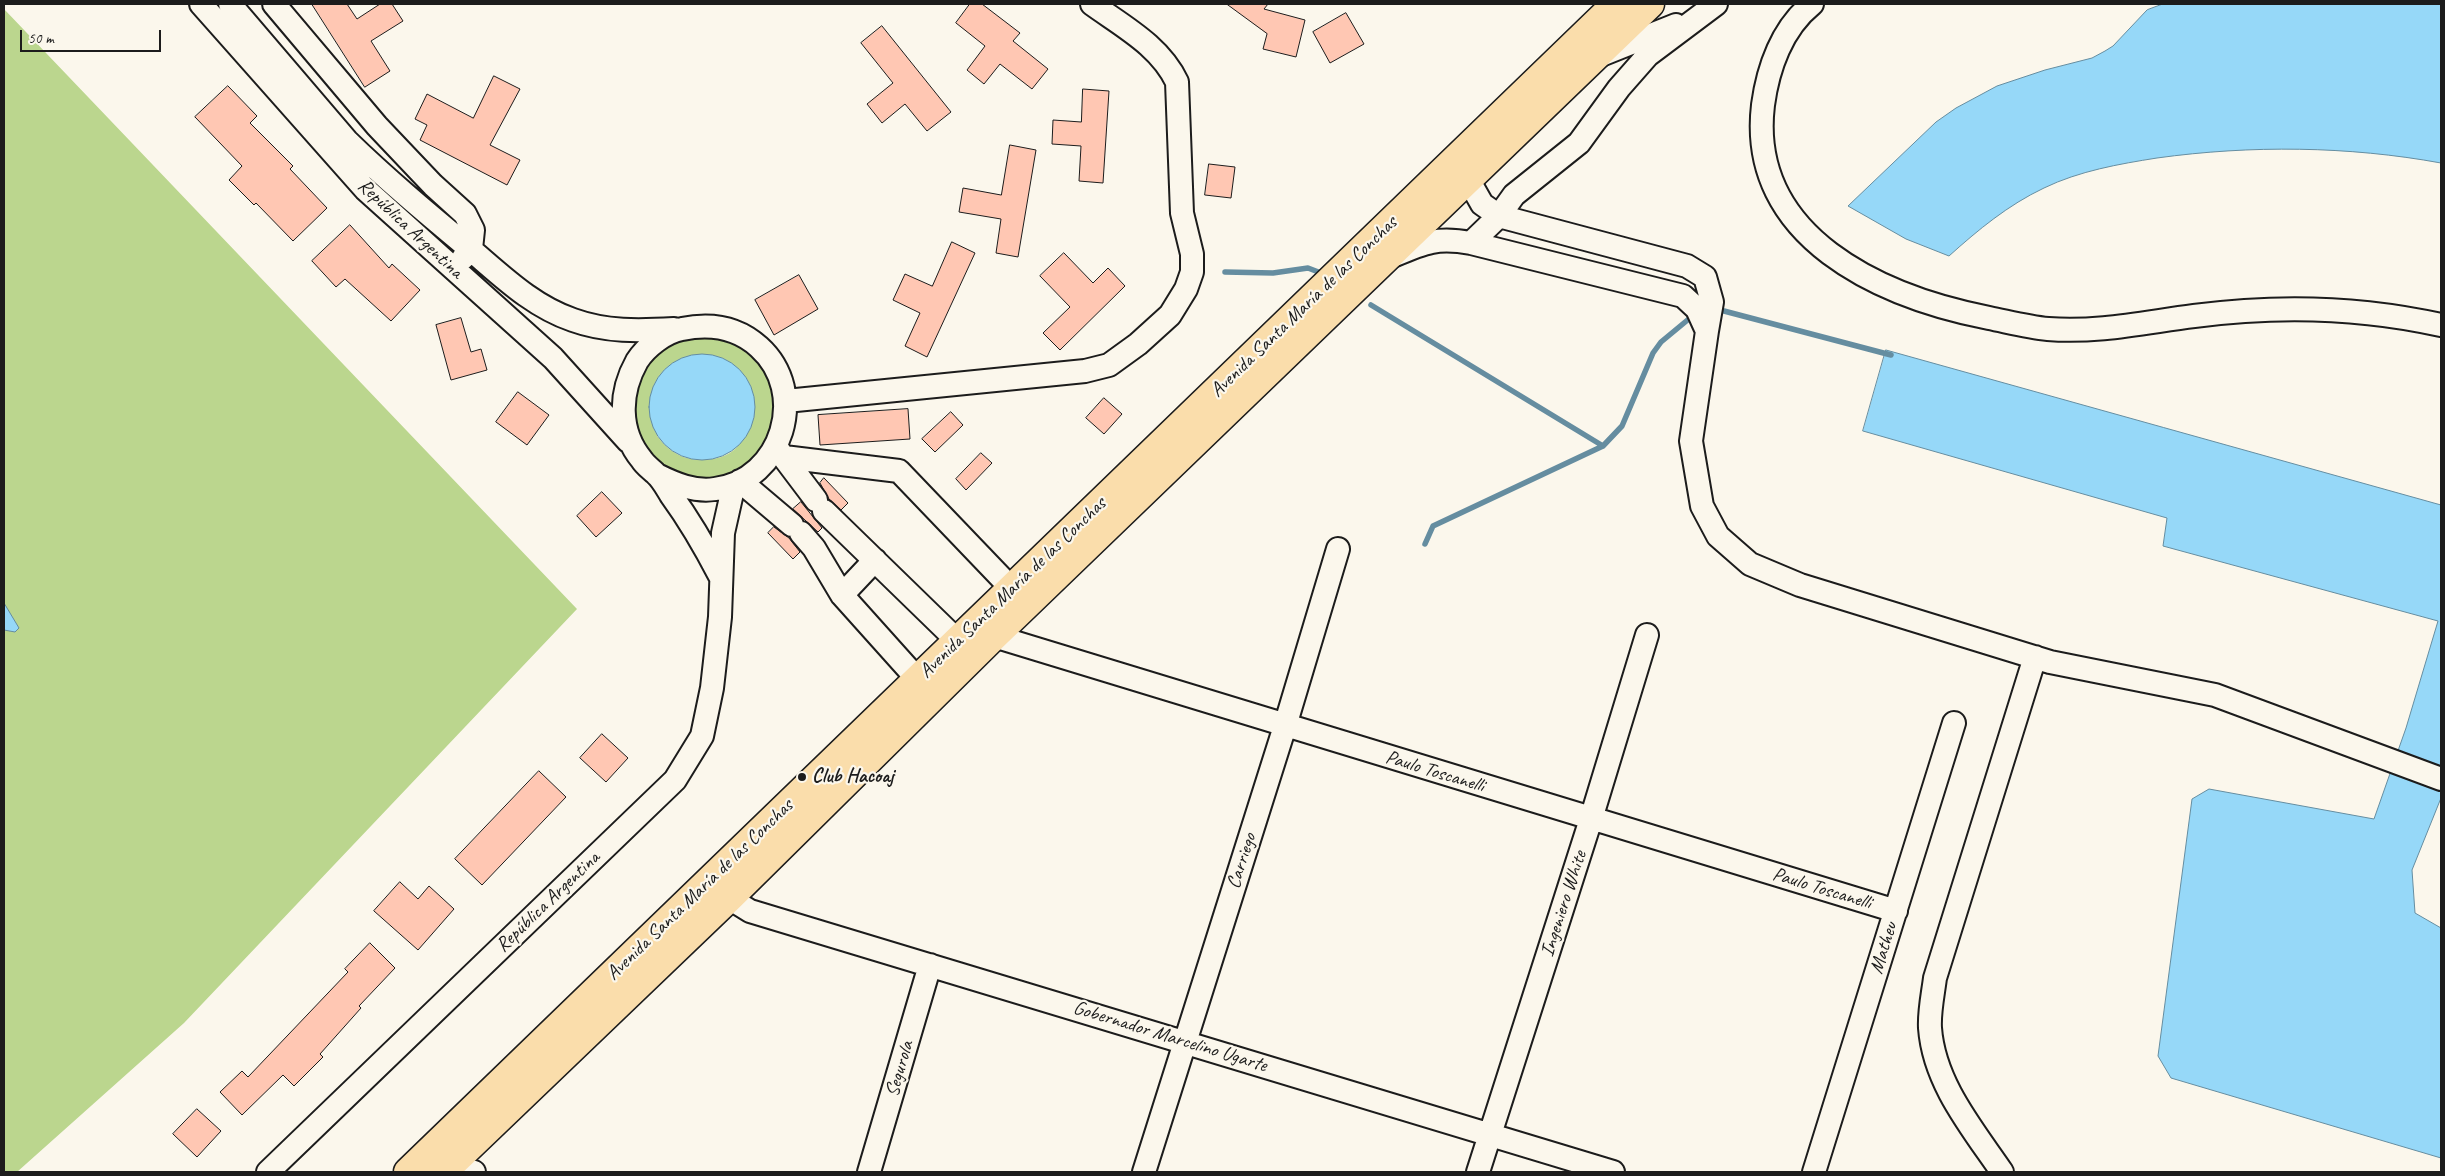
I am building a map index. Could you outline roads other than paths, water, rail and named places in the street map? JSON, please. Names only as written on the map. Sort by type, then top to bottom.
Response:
[{"type":"main road","name":"Avenida Santa María de las Conchas","points":[[977,645],[1013,590],[1616,4]]},
{"type":"main road","name":"Avenida Santa María de las Conchas","points":[[456,1170],[859,770],[977,645],[1389,257],[1650,4]]},
{"type":"main road","name":"Avenida Santa María de las Conchas","points":[[408,1172],[930,694]]},
{"type":"street","name":"República Argentina","points":[[201,4],[353,161],[454,269],[553,358],[631,444]]},
{"type":"street","name":"República Argentina","points":[[230,4],[353,161],[392,185],[526,296],[571,320],[608,329],[678,329]]},
{"type":"street","points":[[274,4],[377,126],[433,185],[465,214],[473,230],[471,249],[454,269]]},
{"type":"street","points":[[786,401],[1085,371],[1109,365],[1138,344],[1170,315],[1186,289],[1192,272],[1192,254],[1182,213],[1177,82],[1170,66],[1154,48],[1092,4]]},
{"type":"street","points":[[1812,4],[1795,20],[1783,41],[1765,89],[1762,114],[1767,162],[1775,185],[1796,223],[1829,254],[1864,276],[1938,307],[2019,325],[2048,329],[2108,328],[2255,310],[2361,312],[2441,325]]},
{"type":"street","points":[[1593,58],[1712,8]]},
{"type":"street","points":[[1471,243],[1499,216],[1514,195],[1579,143],[1619,88],[1648,55],[1712,8]]},
{"type":"street","points":[[1469,180],[1482,204],[1499,216],[1687,266],[1705,277],[1712,302],[1691,441],[1702,506],[1718,536],[1750,564],[1800,585],[2035,657],[2215,695],[2284,719],[2367,754],[2441,779]]},
{"type":"street","points":[[1389,257],[1422,243],[1438,240],[1447,239],[1471,243],[1684,296],[1697,309],[1707,332]]},
{"type":"street","points":[[977,645],[875,560],[826,512],[780,452],[786,401],[780,377],[768,355],[749,338],[727,328],[702,325],[678,329],[657,340],[640,356],[629,376],[623,398],[624,422],[631,444],[642,461],[657,475],[675,484],[695,489],[715,489],[737,482],[780,452],[899,471],[1013,590]]},
{"type":"street","name":"República Argentina","points":[[657,475],[701,539],[720,576]]},
{"type":"street","name":"República Argentina","points":[[268,1172],[675,780],[702,736],[712,688],[718,634],[723,533],[737,482]]},
{"type":"street","points":[[737,482],[803,535],[842,595],[930,694]]},
{"type":"street","points":[[803,535],[826,512]]},
{"type":"street","name":"Carriego","points":[[1144,1172],[1285,726],[1338,549]]},
{"type":"street","points":[[842,595],[875,560]]},
{"type":"street","name":"Ingeniero White","points":[[1478,1172],[1592,819],[1647,635]]},
{"type":"street","name":"Paulo Toscanelli","points":[[977,645],[1285,726],[1896,911]]},
{"type":"street","points":[[2002,1172],[1952,1098],[1938,1065],[1930,1028],[1935,978],[2035,657]]},
{"type":"street","name":"Matheu","points":[[1814,1172],[1954,723]]},
{"type":"street","name":"Gobernador Marcelino Ugarte","points":[[729,898],[750,911],[1613,1172]]},
{"type":"street","name":"Segurola","points":[[869,1172],[930,965]]},
{"type":"water","points":[[2163,4],[2441,4],[2441,163],[2371,153],[2264,149],[2192,154],[2128,163],[2071,177],[2044,188],[2018,202],[1994,219],[1949,256],[1906,239],[1848,206],[1936,122],[1956,108],[1997,86],[2045,70],[2092,58],[2113,46],[2147,10]]},
{"type":"water","points":[[1886,350],[2441,505],[2441,798],[2412,870],[2415,913],[2441,928],[2441,1158],[2171,1078],[2158,1056],[2192,799],[2209,789],[2374,819],[2406,728],[2438,621],[2163,546],[2167,518],[1863,431]]},
{"type":"water","points":[[702,354],[722,358],[739,370],[751,387],[755,407],[751,427],[739,444],[722,456],[702,460],[682,456],[665,444],[653,427],[649,407],[653,387],[665,370],[682,358]]},
{"type":"water","points":[[4,603],[19,628],[15,632],[4,630]]},
{"type":"waterway","points":[[1225,272],[1273,273],[1308,268],[1321,273]]},
{"type":"waterway","points":[[1371,305],[1603,446],[1433,526],[1425,544]]},
{"type":"waterway","points":[[1724,311],[1891,355]]},
{"type":"waterway","points":[[1603,446],[1622,426],[1653,353],[1661,342],[1690,318]]},
{"type":"place","name":"Club Hacoaj","points":[[802,777]]}]
